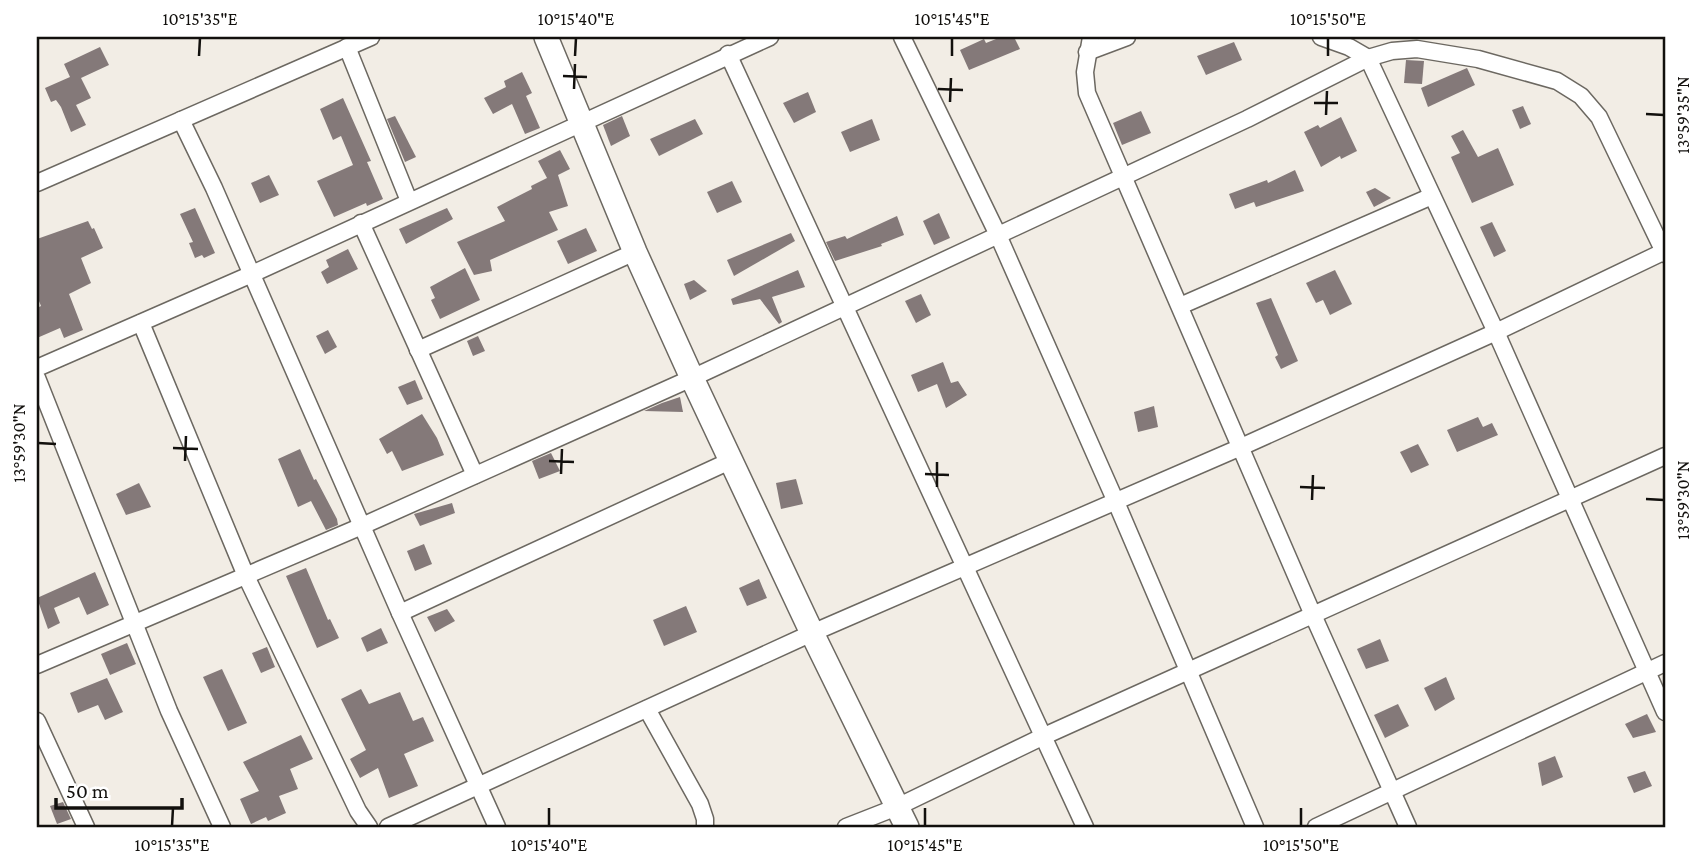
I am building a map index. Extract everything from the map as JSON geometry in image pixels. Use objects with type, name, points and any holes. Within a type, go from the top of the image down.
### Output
[{"type":"main road","points":[[545,37],[583,121],[635,252],[692,378],[812,634],[902,817]]},
{"type":"street","points":[[37,183],[371,37]]},
{"type":"street","points":[[37,369],[770,37]]},
{"type":"street","points":[[902,37],[998,235],[1255,827]]},
{"type":"street","points":[[1127,37],[1089,44],[1084,72],[1087,93],[1312,615],[1408,827]]},
{"type":"street","points":[[1321,37],[1349,47],[1368,58],[1496,332],[1665,712]]},
{"type":"street","points":[[347,47],[409,201]]},
{"type":"street","points":[[37,665],[362,526],[692,378],[1247,120],[1368,58],[1392,51],[1417,49],[1478,59],[1557,81],[1581,96],[1599,117],[1665,252],[1241,447],[812,634],[388,827]]},
{"type":"street","points":[[728,54],[1085,827]]},
{"type":"street","points":[[181,120],[497,827]]},
{"type":"street","points":[[1180,306],[1432,195]]},
{"type":"street","points":[[361,223],[475,475]]},
{"type":"street","points":[[418,350],[635,252]]},
{"type":"street","points":[[141,323],[246,576],[358,811],[369,827]]},
{"type":"street","points":[[37,378],[169,711],[222,827]]},
{"type":"street","points":[[846,827],[902,817],[1042,737],[1665,456]]},
{"type":"street","points":[[400,613],[732,460]]},
{"type":"street","points":[[1317,827],[1665,663]]},
{"type":"street","points":[[647,709],[700,804],[705,827]]},
{"type":"street","points":[[37,721],[86,827]]},
{"type":"building","points":[[1001,37],[1014,37],[1020,49],[969,70],[960,50],[984,39],[986,43]]},
{"type":"building","points":[[1234,42],[1242,60],[1206,75],[1197,56]]},
{"type":"building","points":[[100,47],[109,65],[81,78],[91,98],[76,105],[86,125],[71,132],[61,107],[56,100],[51,102],[45,88],[70,77],[64,64]]},
{"type":"building","points":[[1406,60],[1424,61],[1422,84],[1404,83]]},
{"type":"building","points":[[1467,68],[1475,85],[1428,107],[1421,88]]},
{"type":"building","points":[[522,72],[532,93],[526,96],[540,128],[525,134],[512,104],[493,114],[484,98],[506,87],[504,81]]},
{"type":"building","points":[[808,92],[816,112],[794,123],[783,103]]},
{"type":"building","points":[[343,98],[371,161],[367,162],[383,199],[367,206],[366,203],[334,217],[317,181],[353,165],[341,136],[333,140],[320,109]]},
{"type":"building","points":[[1523,106],[1531,124],[1520,129],[1512,110]]},
{"type":"building","points":[[1141,111],[1151,133],[1122,145],[1113,123]]},
{"type":"building","points":[[395,116],[416,157],[405,162],[387,119]]},
{"type":"building","points":[[622,116],[630,136],[611,146],[603,125]]},
{"type":"building","points":[[1341,117],[1357,151],[1341,159],[1340,156],[1321,167],[1304,132],[1318,125],[1320,128]]},
{"type":"building","points":[[695,119],[703,134],[659,156],[650,139]]},
{"type":"building","points":[[872,119],[880,140],[850,152],[841,132]]},
{"type":"building","points":[[1463,130],[1478,157],[1498,148],[1514,185],[1472,203],[1451,157],[1460,153],[1451,136]]},
{"type":"building","points":[[560,150],[570,169],[558,175],[568,206],[549,212],[558,230],[490,260],[492,271],[474,275],[457,242],[505,221],[497,207],[547,178],[538,161]]},
{"type":"building","points":[[1295,170],[1304,191],[1256,207],[1254,202],[1235,209],[1229,194],[1267,180],[1268,183]]},
{"type":"building","points":[[269,175],[279,195],[260,203],[251,183]]},
{"type":"building","points":[[732,181],[742,202],[717,213],[707,192]]},
{"type":"building","points":[[1375,188],[1391,198],[1374,207],[1366,192]]},
{"type":"building","points":[[195,208],[215,253],[204,258],[202,255],[195,258],[189,243],[193,242],[180,214]]},
{"type":"building","points":[[447,208],[453,219],[406,244],[399,229]]},
{"type":"building","points":[[939,213],[950,238],[934,245],[923,221]]},
{"type":"building","points":[[897,216],[904,235],[881,244],[882,246],[835,261],[826,242],[845,236],[847,239]]},
{"type":"building","points":[[88,221],[103,248],[81,258],[91,283],[69,294],[83,330],[64,338],[60,328],[37,338],[37,308],[41,306],[37,296],[37,239]]},
{"type":"building","points":[[1492,222],[1506,251],[1494,257],[1480,227]]},
{"type":"building","points":[[586,228],[597,251],[568,264],[557,241]]},
{"type":"building","points":[[791,233],[795,241],[734,276],[727,260]]},
{"type":"building","points":[[348,249],[358,269],[327,284],[321,272],[329,267],[326,260]]},
{"type":"building","points":[[465,268],[480,300],[440,319],[431,300],[435,298],[430,287]]},
{"type":"building","points":[[798,270],[805,287],[772,297],[782,322],[779,324],[760,299],[733,305],[731,299]]},
{"type":"building","points":[[1335,270],[1352,304],[1330,315],[1323,300],[1316,303],[1306,283]]},
{"type":"building","points":[[694,280],[707,291],[690,300],[684,284]]},
{"type":"building","points":[[921,294],[931,315],[916,323],[905,301]]},
{"type":"building","points":[[1271,298],[1298,361],[1281,369],[1275,357],[1278,355],[1256,303]]},
{"type":"building","points":[[328,330],[337,347],[325,354],[316,336]]},
{"type":"building","points":[[478,336],[485,351],[473,356],[467,341]]},
{"type":"building","points":[[943,362],[951,383],[958,381],[967,395],[946,408],[937,384],[918,392],[911,375]]},
{"type":"building","points":[[415,380],[423,399],[407,405],[398,387]]},
{"type":"building","points":[[680,397],[683,412],[644,411],[662,403]]},
{"type":"building","points":[[1154,406],[1158,427],[1138,432],[1134,412]]},
{"type":"building","points":[[422,414],[444,455],[402,471],[392,451],[387,454],[379,439]]},
{"type":"building","points":[[1478,417],[1483,427],[1492,423],[1498,435],[1457,452],[1447,430]]},
{"type":"building","points":[[1418,444],[1429,465],[1411,473],[1400,452]]},
{"type":"building","points":[[300,449],[314,480],[316,479],[337,519],[338,525],[326,530],[311,501],[298,507],[278,459]]},
{"type":"building","points":[[551,453],[560,471],[539,479],[532,461]]},
{"type":"building","points":[[796,479],[803,504],[781,509],[776,483]]},
{"type":"building","points":[[139,483],[151,507],[126,515],[116,494]]},
{"type":"building","points":[[452,503],[455,513],[420,526],[414,514]]},
{"type":"building","points":[[424,544],[432,564],[415,571],[407,551]]},
{"type":"building","points":[[306,568],[328,620],[330,619],[339,638],[317,648],[286,576]]},
{"type":"building","points":[[95,572],[109,605],[87,615],[79,597],[54,608],[60,623],[48,629],[37,598]]},
{"type":"building","points":[[759,579],[767,598],[747,606],[739,588]]},
{"type":"building","points":[[686,606],[697,632],[664,646],[653,620]]},
{"type":"building","points":[[447,609],[455,621],[435,632],[427,617]]},
{"type":"building","points":[[381,628],[388,643],[367,652],[361,638]]},
{"type":"building","points":[[1380,639],[1389,661],[1366,669],[1357,649]]},
{"type":"building","points":[[127,643],[136,664],[110,675],[101,654]]},
{"type":"building","points":[[267,647],[275,667],[261,673],[252,653]]},
{"type":"building","points":[[222,669],[247,723],[228,731],[203,677]]},
{"type":"building","points":[[1446,677],[1455,699],[1435,711],[1424,688]]},
{"type":"building","points":[[107,678],[123,712],[105,720],[98,705],[78,713],[70,693]]},
{"type":"building","points":[[361,689],[369,704],[400,692],[413,721],[423,717],[434,741],[404,754],[418,786],[389,798],[378,768],[360,778],[350,759],[366,750],[341,699]]},
{"type":"building","points":[[1398,704],[1409,726],[1385,738],[1374,715]]},
{"type":"building","points":[[1647,714],[1656,732],[1633,738],[1625,724]]},
{"type":"building","points":[[301,735],[313,759],[290,769],[298,789],[279,796],[286,813],[268,821],[266,817],[251,824],[240,799],[259,791],[243,762]]},
{"type":"building","points":[[1555,756],[1563,777],[1542,786],[1538,763]]},
{"type":"building","points":[[1645,771],[1652,786],[1634,793],[1627,777]]},
{"type":"building","points":[[63,802],[71,819],[57,824],[50,806]]}]
